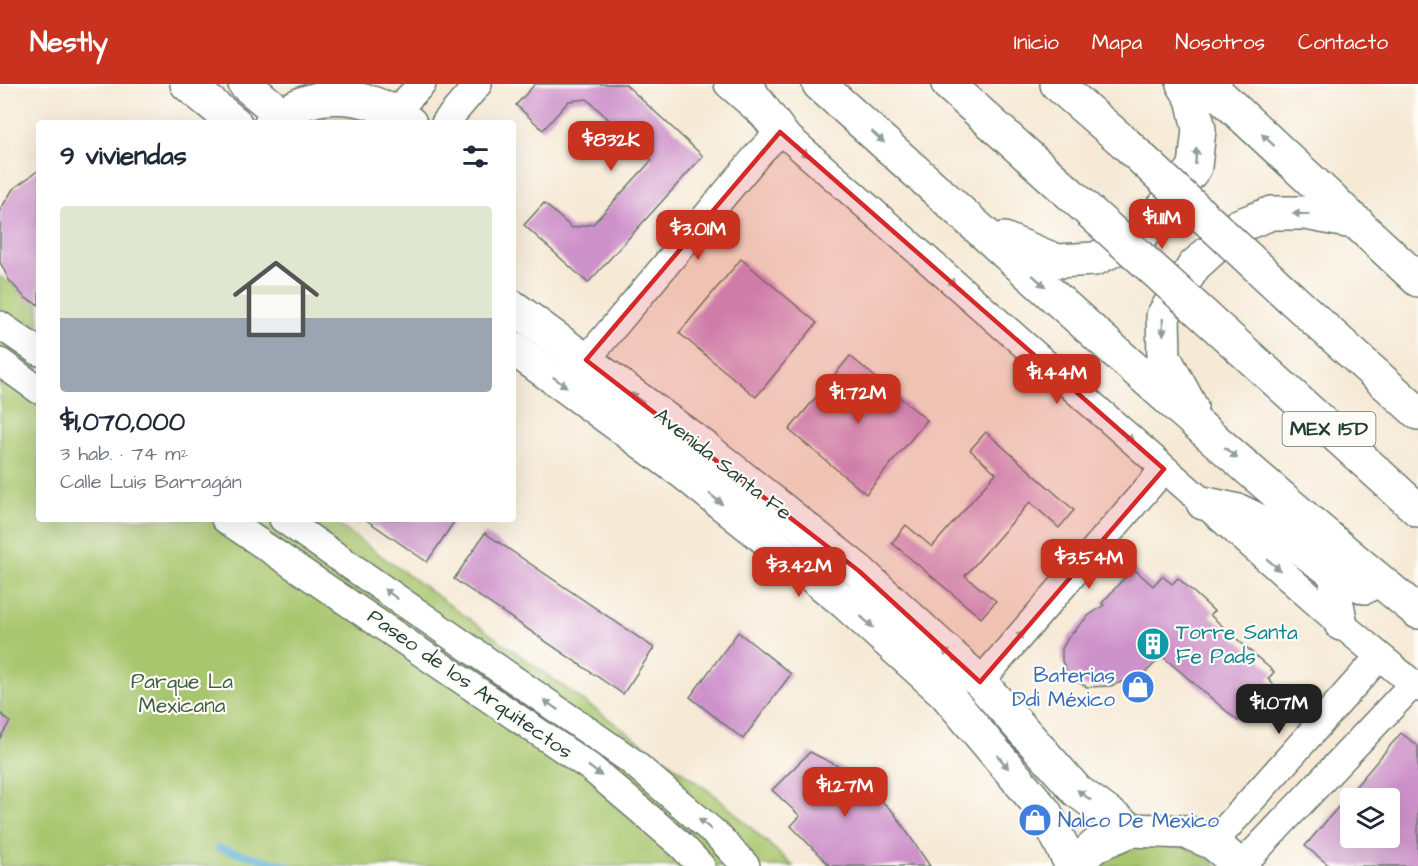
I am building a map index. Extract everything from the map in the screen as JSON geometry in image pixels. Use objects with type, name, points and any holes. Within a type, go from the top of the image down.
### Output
[{"type":"main road","points":[[188,84],[231,120]]},
{"type":"main road","points":[[245,84],[276,118],[308,101],[338,96],[367,100],[402,117]]},
{"type":"main road","points":[[744,84],[780,132]]},
{"type":"main road","points":[[819,84],[1200,426],[1337,560],[1336,599],[1341,624]]},
{"type":"main road","name":"MEX 15D","points":[[948,84],[1418,510]]},
{"type":"main road","name":"MEX 15D","points":[[1057,84],[1125,143],[1418,413]]},
{"type":"main road","points":[[983,231],[1057,261],[1095,259],[1141,236],[1196,167],[1199,129],[1192,98],[1183,84]]},
{"type":"main road","points":[[1208,84],[1418,280]]},
{"type":"main road","points":[[1200,426],[1164,357],[1163,316],[1194,266],[1238,226],[1272,213],[1306,213],[1358,223]]},
{"type":"main road","name":"Avenida Santa Fe","points":[[516,309],[705,448],[859,571],[980,682],[1077,791],[1131,830]]},
{"type":"main road","name":"Avenida Santa Fe","points":[[516,350],[693,480],[842,600],[945,693],[1045,812],[1072,866]]},
{"type":"main road","points":[[1203,503],[1239,511],[1268,525],[1337,560],[1418,612]]},
{"type":"main road","points":[[1072,866],[1096,845],[1131,830],[1187,832],[1213,843],[1240,866]]},
{"type":"street","points":[[402,117],[422,84]]},
{"type":"street","points":[[448,120],[478,84]]},
{"type":"street","points":[[728,84],[1378,657],[1415,686],[1240,866]]},
{"type":"street","points":[[586,360],[759,152],[780,132]]},
{"type":"street","points":[[0,325],[36,350]]},
{"type":"street","points":[[0,362],[36,388]]},
{"type":"street","points":[[980,682],[1164,469]]},
{"type":"street","name":"Paseo de los Arquitectos","points":[[230,522],[305,571],[591,768],[665,831],[701,866]]},
{"type":"street","name":"Paseo de los Arquitectos","points":[[288,522],[630,760],[717,835],[746,866]]},
{"type":"street","points":[[305,571],[323,546]]},
{"type":"street","points":[[1213,843],[1378,657]]},
{"type":"highlighted area","points":[[780,132],[1164,469],[980,682],[859,571],[586,360]]},
{"type":"green space","points":[[327,117],[355,117],[363,120],[317,120]]},
{"type":"green space","name":"Parque La Mexicana","points":[[0,276],[36,303],[36,522],[334,522],[716,796],[793,866],[0,866]]},
{"type":"green space","points":[[1152,842],[1195,851],[1217,866],[1098,866],[1123,849]]},
{"type":"building","points":[[535,84],[625,84],[703,156],[588,283],[524,225],[544,203],[572,228],[593,224],[652,160],[587,99],[569,101],[543,130],[516,105]]},
{"type":"building","points":[[36,172],[36,304],[25,298],[9,280],[0,262],[0,210],[13,189]]},
{"type":"building","points":[[741,259],[817,323],[756,397],[679,333]]},
{"type":"building","points":[[850,356],[927,420],[866,494],[789,430]]},
{"type":"building","points":[[986,432],[1074,510],[1059,528],[1030,502],[965,576],[996,601],[981,618],[892,543],[906,525],[932,547],[996,473],[970,450]]},
{"type":"building","points":[[369,522],[454,522],[427,562]]},
{"type":"building","points":[[485,533],[654,648],[623,694],[454,579]]},
{"type":"building","name":"Torre Santa Fe Pads","points":[[1133,568],[1153,586],[1162,576],[1172,584],[1178,578],[1214,611],[1210,615],[1274,672],[1268,679],[1279,690],[1269,698],[1254,702],[1238,721],[1162,656],[1145,673],[1111,686],[1087,687],[1070,678],[1062,661],[1062,649],[1068,638],[1088,616],[1104,605],[1102,603]]},
{"type":"building","points":[[738,632],[791,674],[743,739],[690,697]]},
{"type":"building","points":[[0,713],[10,722],[0,738]]},
{"type":"building","points":[[1401,733],[1418,746],[1418,866],[1330,866],[1305,846],[1340,805],[1340,848],[1400,848],[1400,788],[1354,788]]},
{"type":"building","points":[[810,752],[854,774],[894,813],[930,866],[830,866],[791,826],[800,816],[772,790]]},
{"type":"waterway","points":[[218,848],[288,866]]},
{"type":"place","name":"Torre Santa Fe Pads","points":[[1153,644]]},
{"type":"place","name":"Baterias Ddi México","points":[[1138,687]]},
{"type":"place","name":"Nalco De Mexico","points":[[1035,820]]}]
